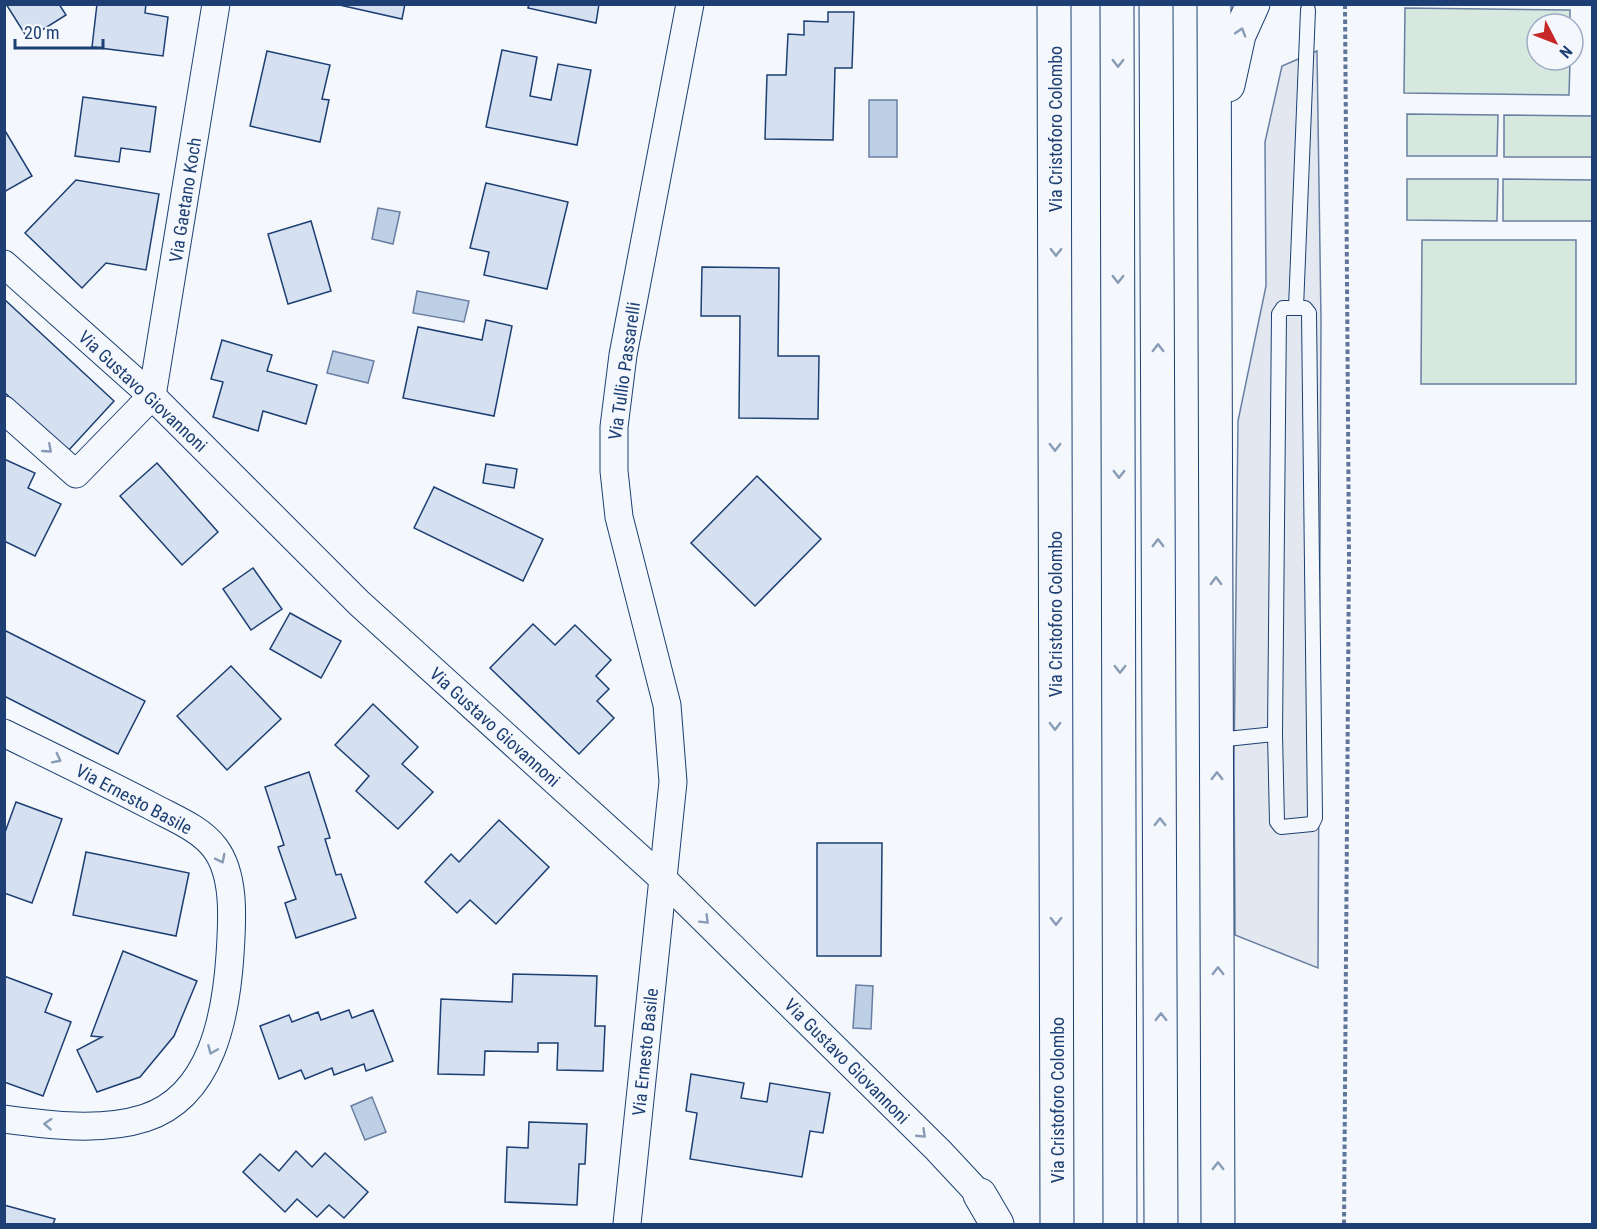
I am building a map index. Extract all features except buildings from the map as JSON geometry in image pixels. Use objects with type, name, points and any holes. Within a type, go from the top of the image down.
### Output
[{"type":"main road","name":"Via Cristoforo Colombo","points":[[1054,4],[1057,1224]]},
{"type":"main road","points":[[1117,4],[1120,1224]]},
{"type":"main road","points":[[1156,4],[1161,1224]]},
{"type":"main road","points":[[1214,4],[1218,1224]]},
{"type":"main road","points":[[1215,151],[1239,35],[1253,4]]},
{"type":"main road","points":[[1161,1076],[1172,1224]]},
{"type":"main road","points":[[980,1195],[997,1224]]},
{"type":"street","name":"Via Gaetano Koch","points":[[152,396],[216,4]]},
{"type":"street","name":"Via Tullio Passarelli","points":[[663,879],[671,807],[671,729],[667,705],[619,517],[613,450],[623,355],[690,4]]},
{"type":"street","name":"Via Gustavo Giovannoni","points":[[4,264],[152,396],[359,603],[663,879],[938,1150],[980,1195]]},
{"type":"street","points":[[4,410],[76,474],[152,396]]},
{"type":"street","name":"Via Ernesto Basile","points":[[4,733],[136,799],[204,837],[224,864],[231,923],[226,995],[217,1037],[198,1077],[174,1101],[151,1116],[134,1121],[68,1125],[4,1119]]},
{"type":"street","name":"Via Ernesto Basile","points":[[627,1224],[663,879]]},
{"type":"lane","points":[[1296,308],[1308,10]]},
{"type":"lane","points":[[1283,308],[1296,308],[1305,309],[1309,313],[1316,818],[1312,824],[1281,827],[1277,822],[1275,734],[1279,314],[1283,308]]},
{"type":"lane","points":[[1217,740],[1275,734]]},
{"type":"path","points":[[1344,1224],[1349,556],[1345,4]]},
{"type":"shaded area","points":[[1405,8],[1570,10],[1570,12],[1525,12],[1525,72],[1570,72],[1569,95],[1404,93]]},
{"type":"shaded area","points":[[1317,51],[1321,320],[1318,968],[1235,935],[1234,763],[1238,421],[1266,286],[1265,142],[1282,66]]},
{"type":"shaded area","points":[[1407,114],[1498,115],[1497,156],[1407,156]]},
{"type":"shaded area","points":[[1504,115],[1592,116],[1592,157],[1504,157]]},
{"type":"shaded area","points":[[1407,179],[1498,179],[1497,221],[1407,220]]},
{"type":"shaded area","points":[[1503,179],[1592,180],[1592,221],[1503,221]]},
{"type":"shaded area","points":[[1422,240],[1576,240],[1576,384],[1421,384]]},
{"type":"water","points":[[869,100],[897,100],[897,157],[869,157]]},
{"type":"water","points":[[378,208],[400,212],[393,244],[372,239]]},
{"type":"water","points":[[417,291],[469,301],[464,322],[413,313]]},
{"type":"water","points":[[333,351],[374,361],[368,383],[327,373]]},
{"type":"water","points":[[856,985],[873,986],[871,1029],[853,1028]]},
{"type":"water","points":[[372,1097],[386,1132],[365,1140],[351,1106]]}]
